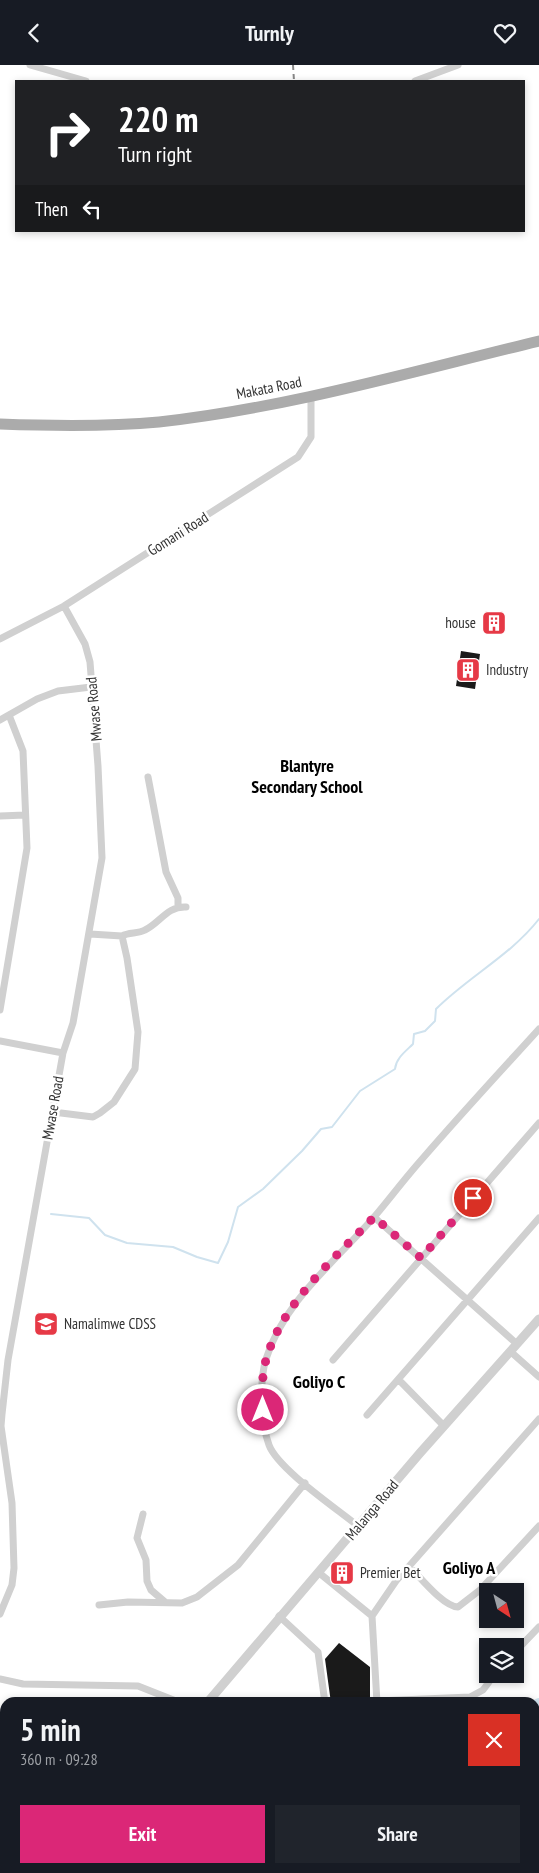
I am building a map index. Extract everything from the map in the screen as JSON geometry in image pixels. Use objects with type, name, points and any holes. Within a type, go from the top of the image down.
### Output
[{"type":"main road","name":"Makata Road","points":[[0,424],[100,425],[159,422],[311,396],[539,341]]},
{"type":"street","points":[[30,65],[82,80]]},
{"type":"street","points":[[418,80],[458,65]]},
{"type":"street","name":"Gomani Road","points":[[0,639],[64,606],[298,457],[312,437],[311,396]]},
{"type":"street","name":"Mwase Road","points":[[0,1615],[12,1585],[14,1568],[12,1503],[1,1426],[8,1359],[63,1053],[73,1023],[102,858],[98,766],[90,662],[85,644],[64,606]]},
{"type":"street","points":[[0,720],[37,699],[58,691],[91,687]]},
{"type":"street","points":[[0,1010],[26,863],[23,751],[10,715]]},
{"type":"street","points":[[148,777],[166,872],[178,898],[178,907]]},
{"type":"street","points":[[0,816],[25,815]]},
{"type":"street","points":[[90,934],[122,936],[147,929],[178,907],[186,907]]},
{"type":"street","points":[[53,1112],[93,1117],[114,1102],[135,1069],[138,1032],[128,958],[122,936]]},
{"type":"street","points":[[358,1526],[305,1483],[276,1456],[269,1445],[263,1410],[262,1378],[266,1359],[293,1308],[331,1262],[374,1217],[422,1159],[539,1029]]},
{"type":"street","points":[[0,1041],[63,1053]]},
{"type":"street","points":[[333,1360],[539,1123]]},
{"type":"street","points":[[374,1217],[516,1344]]},
{"type":"street","points":[[367,1415],[539,1218]]},
{"type":"street","name":"Malanga Road","points":[[212,1697],[279,1616],[539,1319]]},
{"type":"street","points":[[510,1351],[539,1377]]},
{"type":"street","points":[[0,1358],[8,1359]]},
{"type":"street","points":[[398,1380],[444,1426]]},
{"type":"street","points":[[376,1697],[372,1616],[396,1581],[539,1419]]},
{"type":"street","points":[[99,1605],[128,1602],[182,1603],[197,1597],[224,1578],[238,1565],[305,1483]]},
{"type":"street","points":[[143,1514],[137,1538],[146,1560],[147,1581],[151,1590],[166,1603]]},
{"type":"street","points":[[410,1567],[445,1601],[458,1607],[480,1590],[539,1526]]},
{"type":"street","points":[[318,1572],[372,1616]]},
{"type":"street","points":[[279,1616],[318,1652],[324,1697]]},
{"type":"street","points":[[524,1643],[539,1627]]},
{"type":"street","points":[[0,1679],[23,1684],[138,1686],[166,1697]]},
{"type":"street","points":[[470,1697],[483,1690],[488,1683]]},
{"type":"building","name":"house","points":[[491,615],[499,615],[498,631],[490,631]]},
{"type":"building","name":"Industry","points":[[461,651],[480,654],[475,689],[456,686]]},
{"type":"building","name":"Premier Bet","points":[[343,1563],[351,1570],[341,1582],[334,1577]]},
{"type":"building","points":[[339,1643],[370,1667],[370,1697],[330,1697],[325,1659]]},
{"type":"waterway","points":[[51,1214],[89,1218],[105,1235],[127,1243],[173,1247],[218,1263],[228,1242],[238,1207],[263,1189],[302,1151],[321,1129],[332,1127],[360,1091],[395,1069],[399,1058],[413,1044],[414,1034],[425,1031],[435,1021],[436,1009],[448,997],[516,944],[539,919]]},
{"type":"railway","points":[[293,65],[294,80]]},
{"type":"place","name":"house","points":[[494,623]]},
{"type":"place","name":"Industry","points":[[468,670]]},
{"type":"place","name":"Namalimwe CDSS","points":[[46,1324]]},
{"type":"place","name":"Premier Bet","points":[[342,1573]]},
{"type":"district","name":"Blantyre Secondary School","points":[[307,776]]},
{"type":"district","name":"Goliyo C","points":[[319,1382]]},
{"type":"district","name":"Goliyo A","points":[[469,1568]]},
{"type":"route","points":[[263,1410],[262,1378],[266,1359],[288,1315],[331,1262],[374,1217],[421,1258],[473,1198]]}]
